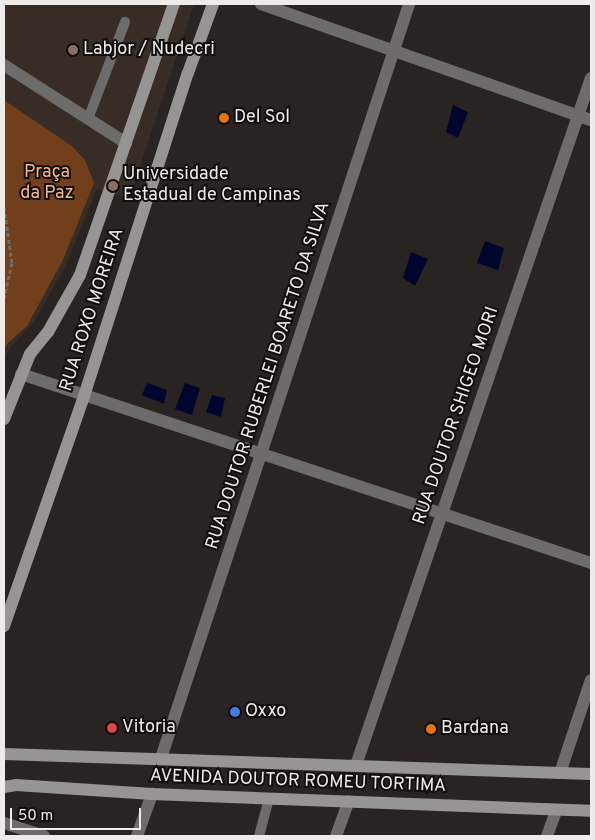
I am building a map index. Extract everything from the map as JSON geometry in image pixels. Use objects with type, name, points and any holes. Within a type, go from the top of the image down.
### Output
[{"type":"main road","name":"RUA ROXO MOREIRA","points":[[4,419],[30,354],[48,332],[80,275],[174,4]]},
{"type":"main road","name":"RUA ROXO MOREIRA","points":[[4,626],[84,396],[185,82],[213,4]]},
{"type":"main road","name":"AVENIDA DOUTOR ROMEU TORTIMA","points":[[4,754],[591,774]]},
{"type":"main road","name":"AVENIDA DOUTOR ROMEU TORTIMA","points":[[4,787],[16,785],[152,794],[591,811]]},
{"type":"street","points":[[261,4],[393,52],[591,120]]},
{"type":"street","name":"RUA DOUTOR RUBERLEI BOARETO DA SILVA","points":[[161,758],[409,4]]},
{"type":"street","points":[[4,66],[126,143]]},
{"type":"street","name":"RUA DOUTOR SHIGEO MORI","points":[[356,765],[591,78]]},
{"type":"street","points":[[21,374],[591,563]]},
{"type":"street","points":[[560,773],[591,680]]},
{"type":"street","points":[[137,836],[152,794]]},
{"type":"street","points":[[336,836],[349,801]]},
{"type":"street","points":[[547,836],[556,811]]},
{"type":"street","points":[[4,823],[44,836]]},
{"type":"lane","points":[[88,118],[125,22]]},
{"type":"lane","points":[[259,836],[268,798]]},
{"type":"path","points":[[4,207],[12,263],[4,297]]},
{"type":"shaded area","name":"Universidade Estadual de Campinas","points":[[4,4],[194,4],[129,199],[97,189],[65,267],[34,322],[9,349],[4,363],[6,345],[27,326],[94,183],[85,160],[72,146],[4,100]]},
{"type":"green space","name":"Praça da Paz","points":[[4,100],[72,146],[85,160],[94,183],[63,260],[27,326],[6,345],[4,352]]},
{"type":"water","points":[[453,105],[468,112],[458,138],[446,132]]},
{"type":"water","points":[[485,241],[504,248],[498,270],[477,263]]},
{"type":"water","points":[[411,252],[428,259],[415,286],[403,278]]},
{"type":"water","points":[[147,383],[167,390],[164,404],[142,395]]},
{"type":"water","points":[[185,383],[200,388],[192,415],[175,409]]},
{"type":"water","points":[[212,395],[225,398],[221,417],[206,412]]},
{"type":"place","name":"Labjor / Nudecri","points":[[73,50]]},
{"type":"place","name":"Del Sol","points":[[224,118]]},
{"type":"place","name":"Universidade Estadual de Campinas","points":[[113,186]]},
{"type":"place","name":"Oxxo","points":[[235,712]]},
{"type":"place","name":"Vitoria","points":[[112,728]]},
{"type":"place","name":"Bardana","points":[[431,729]]}]
